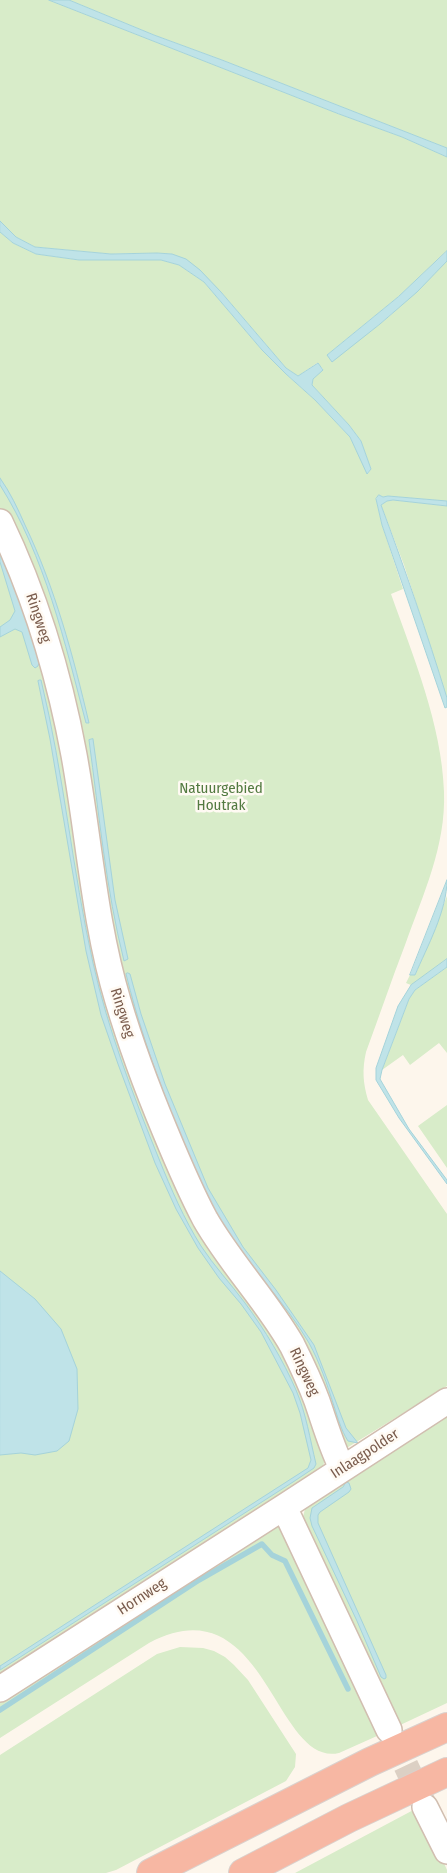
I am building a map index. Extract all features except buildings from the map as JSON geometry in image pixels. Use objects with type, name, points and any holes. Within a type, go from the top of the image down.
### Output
[{"type":"highway","points":[[151,1873],[370,1762],[447,1727]]},
{"type":"highway","points":[[243,1873],[349,1818],[447,1772]]},
{"type":"street","name":"Ringweg","points":[[0,522],[23,572],[59,687],[74,756],[92,874],[110,973],[136,1058],[193,1195],[219,1241],[290,1343],[317,1400],[329,1438],[342,1468]]},
{"type":"street","name":"Inlaagpolder","points":[[284,1508],[447,1400]]},
{"type":"street","name":"Hornweg","points":[[0,1689],[284,1508]]},
{"type":"street","points":[[284,1508],[389,1730]]},
{"type":"street","points":[[425,1807],[447,1851]]},
{"type":"green space","name":"Natuurgebied Houtrak","points":[[0,0],[49,0],[402,137],[447,157],[447,251],[398,297],[327,355],[375,328],[447,261],[447,501],[383,497],[379,495],[376,499],[382,525],[403,589],[391,594],[425,691],[438,742],[442,767],[444,812],[437,851],[426,889],[366,1052],[364,1082],[368,1100],[447,1214],[447,1386],[324,1462],[323,1468],[0,1680],[0,232],[13,243],[36,254],[79,260],[161,260],[179,265],[204,282],[262,350],[315,400],[350,437],[368,473],[371,469],[361,441],[349,425],[312,385],[313,379],[323,369],[317,363],[298,376],[286,368],[221,292],[172,254],[111,254],[35,247],[16,237],[0,221]]},
{"type":"green space","points":[[69,0],[447,0],[447,148],[154,35]]},
{"type":"green space","points":[[393,500],[447,506],[447,698],[404,565],[381,505]]},
{"type":"green space","points":[[447,896],[447,959],[415,983],[411,985],[406,983],[410,975],[415,975]]},
{"type":"green space","points":[[447,967],[447,1053],[439,1043],[410,1065],[403,1055],[382,1070],[409,999],[415,990]]},
{"type":"green space","points":[[447,1105],[447,1168],[418,1126]]},
{"type":"green space","points":[[447,1409],[447,1703],[396,1727],[302,1521],[306,1505]]},
{"type":"green space","points":[[274,1525],[283,1529],[378,1734],[377,1736],[339,1753],[317,1750],[298,1733],[264,1680],[243,1655],[219,1636],[188,1631],[149,1643],[0,1738],[0,1698]]},
{"type":"green space","points":[[180,1647],[203,1648],[214,1651],[225,1657],[248,1680],[296,1754],[295,1767],[286,1781],[116,1870],[106,1873],[0,1873],[0,1755],[157,1654]]},
{"type":"green space","points":[[419,1807],[447,1873],[295,1873]]},
{"type":"water","points":[[49,0],[69,0],[154,35],[447,148],[447,157],[402,137]]},
{"type":"water","points":[[0,221],[16,237],[35,247],[111,254],[172,254],[186,259],[200,270],[221,292],[286,368],[298,376],[318,363],[323,370],[313,379],[312,385],[349,425],[361,441],[371,469],[367,474],[350,437],[315,400],[262,350],[204,282],[179,265],[161,260],[79,260],[36,254],[13,243],[0,232]]},
{"type":"water","points":[[447,251],[447,261],[417,292],[332,362],[327,355],[398,297]]},
{"type":"water","points":[[0,478],[17,507],[36,549],[54,597],[70,647],[89,723],[86,723],[61,631],[41,570],[16,512],[0,485]]},
{"type":"water","points":[[379,495],[383,497],[447,501],[447,506],[393,500],[381,505],[416,601],[447,698],[447,707],[445,708],[382,525],[376,499]]},
{"type":"water","points":[[0,546],[25,615],[39,662],[35,668],[32,665],[22,632],[15,629],[0,637],[0,627],[10,620],[15,611],[0,562]]},
{"type":"water","points":[[41,680],[56,751],[79,892],[93,963],[106,1013],[122,1062],[164,1170],[189,1225],[206,1253],[260,1324],[291,1379],[308,1426],[316,1464],[314,1468],[293,1482],[0,1670],[0,1666],[308,1468],[311,1460],[300,1413],[293,1393],[261,1332],[198,1248],[176,1209],[155,1163],[101,1015],[86,951],[50,739],[38,681]]},
{"type":"water","points":[[93,739],[115,900],[128,959],[124,961],[112,906],[104,851],[89,740]]},
{"type":"water","points":[[447,880],[444,904],[436,929],[415,975],[410,975]]},
{"type":"water","points":[[447,959],[447,967],[415,990],[409,999],[380,1079],[409,1129],[447,1180],[447,1184],[399,1118],[376,1080],[376,1068],[398,1006],[411,985]]},
{"type":"water","points":[[126,974],[130,974],[141,1014],[165,1084],[208,1188],[243,1247],[314,1345],[346,1428],[358,1443],[348,1441],[343,1433],[317,1358],[309,1343],[289,1313],[244,1257],[224,1227],[200,1182],[156,1072],[135,1007]]},
{"type":"water","points":[[0,1271],[35,1299],[61,1329],[77,1369],[78,1409],[69,1441],[57,1451],[35,1455],[21,1453],[0,1455]]},
{"type":"water","points":[[346,1482],[349,1483],[351,1489],[349,1492],[320,1512],[318,1523],[386,1675],[384,1679],[381,1677],[310,1518],[312,1508],[343,1487]]},
{"type":"waterway","points":[[0,1710],[199,1580],[262,1544],[272,1555],[285,1561],[348,1689]]},
{"type":"tunnel","points":[[390,1732],[424,1804]]}]
